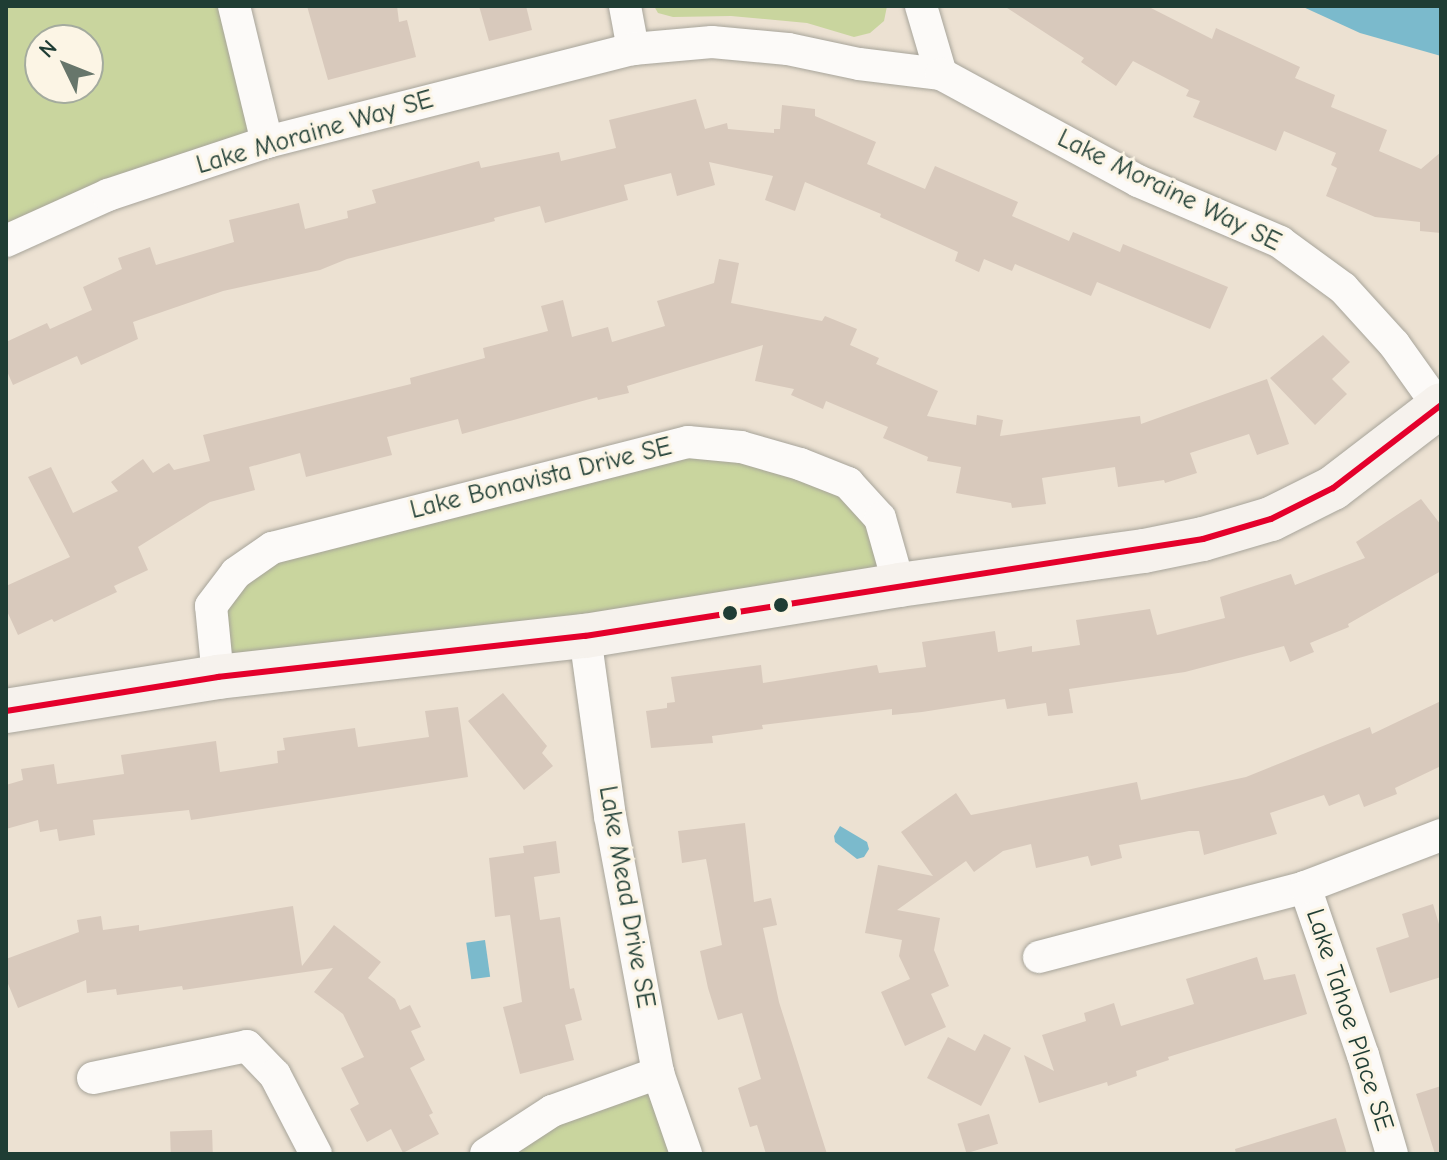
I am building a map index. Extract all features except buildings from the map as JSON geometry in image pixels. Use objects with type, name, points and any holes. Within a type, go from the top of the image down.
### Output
[{"type":"street","points":[[234,6],[267,142]]},
{"type":"street","points":[[625,6],[633,49]]},
{"type":"street","points":[[921,6],[941,74]]},
{"type":"street","name":"Lake Moraine Way SE","points":[[6,241],[108,195],[267,142],[633,49],[712,42],[788,49],[859,64],[941,74],[1138,181],[1280,242],[1343,288],[1394,344],[1440,406]]},
{"type":"street","points":[[6,711],[218,677],[585,636],[899,585],[1144,551],[1271,519],[1333,488],[1440,406]]},
{"type":"street","name":"Lake Bonavista Drive SE","points":[[218,677],[211,606],[236,573],[272,548],[688,442],[741,447],[800,464],[848,483],[880,518],[899,585]]},
{"type":"street","name":"Lake Mead Drive SE","points":[[585,636],[610,816],[658,1073],[686,1154]]},
{"type":"street","name":"Lake Tahoe Place SE","points":[[1039,957],[1305,887],[1441,835]]},
{"type":"street","name":"Lake Tahoe Place SE","points":[[1305,887],[1363,1055],[1392,1154]]},
{"type":"street","points":[[93,1078],[247,1046],[275,1075],[316,1154]]},
{"type":"street","points":[[486,1154],[552,1111],[658,1073]]},
{"type":"green space","points":[[6,6],[234,6],[267,142],[6,241]]},
{"type":"green space","points":[[654,6],[887,6],[884,21],[870,33],[854,37],[807,23],[731,16],[673,17],[658,13]]},
{"type":"green space","points":[[688,442],[848,483],[899,585],[218,677],[211,606],[236,573]]},
{"type":"green space","points":[[658,1073],[686,1154],[496,1154]]},
{"type":"water","points":[[1301,6],[1441,6],[1441,56],[1360,33]]},
{"type":"water","points":[[840,826],[867,842],[869,849],[864,857],[857,859],[835,842],[834,836]]},
{"type":"water","points":[[485,940],[490,977],[471,979],[466,943]]},
{"type":"transit line","points":[[6,711],[218,677],[585,636],[1203,539],[1271,519],[1333,488],[1441,405]]}]
